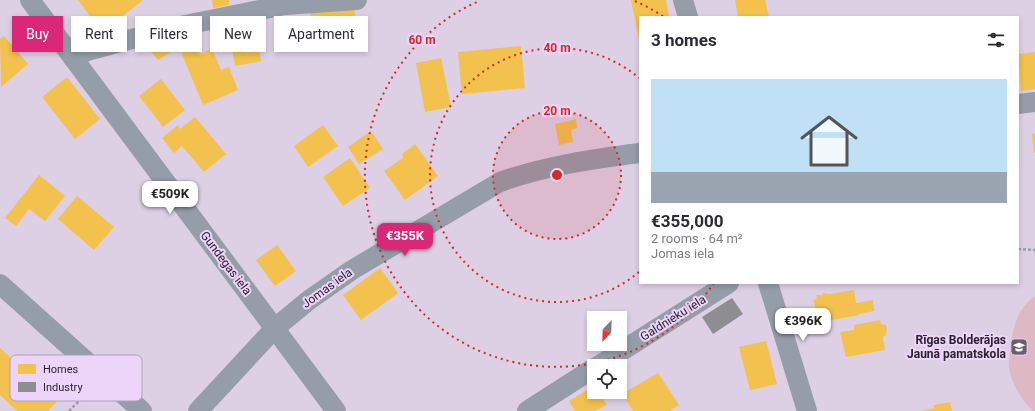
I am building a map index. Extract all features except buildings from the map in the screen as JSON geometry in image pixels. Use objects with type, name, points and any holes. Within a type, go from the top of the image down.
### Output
[{"type":"street","name":"Gundegas iela","points":[[30,0],[336,411]]},
{"type":"street","points":[[73,58],[87,51],[180,26],[285,5],[356,0]]},
{"type":"street","points":[[683,0],[688,16]]},
{"type":"street","points":[[1019,104],[1035,102]]},
{"type":"street","name":"Jomas iela","points":[[198,411],[275,328],[309,300],[352,270],[500,182],[522,174],[587,160],[639,153]]},
{"type":"street","points":[[0,284],[79,355]]},
{"type":"street","name":"Galdnieku iela","points":[[609,359],[727,284]]},
{"type":"street","points":[[768,284],[807,411]]},
{"type":"street","points":[[527,411],[587,372]]},
{"type":"street","points":[[131,401],[142,411]]},
{"type":"path","points":[[1019,249],[1035,250]]},
{"type":"path","points":[[68,411],[78,401]]},
{"type":"shaded area","points":[[1035,296],[1035,411],[1033,411],[1025,402],[1012,380],[1009,365],[1012,336],[1016,321],[1023,308]]},
{"type":"place","name":"Rīgas Bolderājas Jaunā pamatskola","points":[[1019,347]]}]
